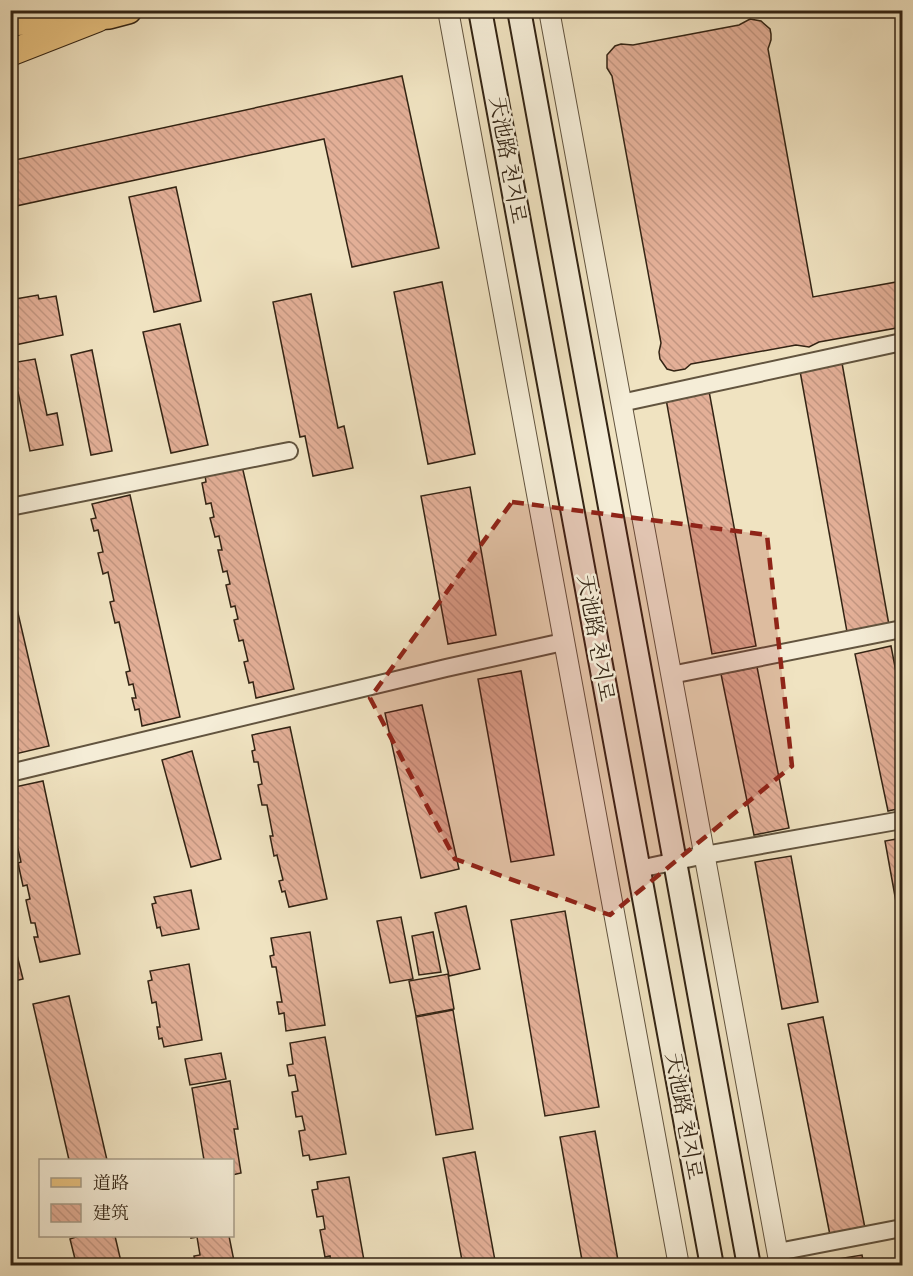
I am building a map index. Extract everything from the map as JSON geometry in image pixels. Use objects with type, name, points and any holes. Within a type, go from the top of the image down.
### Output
[{"type":"highway","points":[[10,22],[58,14],[119,13]]},
{"type":"main road","name":"天池路 천지로","points":[[480,10],[712,1266]]},
{"type":"main road","name":"天池路 천지로","points":[[519,10],[749,1266]]},
{"type":"main road","points":[[10,53],[119,13]]},
{"type":"main road","points":[[10,47],[58,14]]},
{"type":"street","name":"天池路 천지로","points":[[448,10],[679,1266]]},
{"type":"street","points":[[549,10],[779,1259],[903,1228]]},
{"type":"street","points":[[621,403],[903,342]]},
{"type":"street","points":[[10,507],[289,451]]},
{"type":"street","points":[[671,675],[903,629]]},
{"type":"street","points":[[10,773],[563,642]]},
{"type":"street","points":[[639,869],[903,820]]},
{"type":"highlighted area","points":[[512,502],[767,535],[792,766],[610,915],[455,859],[370,698]]},
{"type":"building","points":[[750,19],[761,21],[770,29],[771,40],[768,49],[813,297],[902,281],[902,327],[819,342],[809,347],[796,345],[691,364],[685,369],[674,371],[667,369],[660,359],[661,343],[612,76],[607,68],[607,55],[615,46],[621,44],[633,45],[739,25]]},
{"type":"building","points":[[402,76],[439,248],[352,267],[324,139],[16,206],[10,181],[10,161]]},
{"type":"building","points":[[176,187],[201,301],[154,312],[129,197]]},
{"type":"building","points":[[442,282],[475,454],[428,464],[394,292]]},
{"type":"building","points":[[311,294],[338,428],[344,426],[353,468],[313,476],[305,436],[300,437],[273,302]]},
{"type":"building","points":[[38,295],[39,299],[56,296],[63,335],[10,346],[10,300]]},
{"type":"building","points":[[180,324],[208,445],[171,453],[143,332]]},
{"type":"building","points":[[92,350],[112,451],[91,455],[71,355]]},
{"type":"building","points":[[35,359],[47,415],[57,413],[63,445],[30,451],[18,392],[12,393],[10,371],[18,369],[17,362]]},
{"type":"building","points":[[842,363],[889,625],[847,632],[800,371]]},
{"type":"building","points":[[709,391],[756,646],[712,654],[666,399]]},
{"type":"building","points":[[242,466],[294,689],[256,698],[253,682],[249,683],[244,662],[248,661],[243,640],[239,641],[234,620],[238,619],[235,606],[231,607],[226,585],[230,584],[227,571],[223,572],[218,550],[222,550],[219,536],[215,537],[210,518],[214,517],[211,503],[206,504],[202,483],[206,482],[205,475]]},
{"type":"building","points":[[470,487],[496,635],[448,644],[421,496]]},
{"type":"building","points":[[130,495],[180,717],[142,726],[139,709],[135,710],[132,698],[136,698],[133,684],[129,685],[126,672],[130,671],[119,622],[115,623],[110,602],[114,601],[108,572],[103,574],[98,553],[103,552],[98,530],[94,531],[91,519],[96,518],[92,504]]},
{"type":"building","points":[[10,579],[49,746],[11,755],[10,754]]},
{"type":"building","points":[[891,646],[902,703],[902,808],[888,811],[855,654]]},
{"type":"building","points":[[757,667],[789,828],[754,835],[721,674]]},
{"type":"building","points":[[521,671],[554,855],[511,862],[478,679]]},
{"type":"building","points":[[422,705],[459,869],[421,878],[385,713]]},
{"type":"building","points":[[290,727],[327,899],[289,907],[285,891],[282,892],[279,881],[283,880],[277,855],[274,856],[267,805],[262,805],[258,785],[262,784],[258,762],[254,762],[252,751],[255,750],[252,735]]},
{"type":"building","points":[[192,751],[221,859],[191,867],[162,760]]},
{"type":"building","points":[[43,781],[80,954],[40,962],[34,937],[38,937],[35,923],[31,923],[26,900],[30,899],[27,885],[23,886],[18,863],[21,862],[18,849],[15,849],[11,827],[14,827],[10,812],[10,788]]},
{"type":"building","points":[[902,838],[902,935],[885,841]]},
{"type":"building","points":[[791,856],[818,1002],[782,1009],[755,862]]},
{"type":"building","points":[[191,890],[199,929],[162,936],[160,927],[157,928],[152,904],[156,903],[154,897]]},
{"type":"building","points":[[466,906],[480,969],[449,976],[435,913]]},
{"type":"building","points":[[565,911],[599,1107],[545,1116],[511,920]]},
{"type":"building","points":[[401,917],[413,979],[390,983],[377,921]]},
{"type":"building","points":[[10,927],[23,979],[10,982]]},
{"type":"building","points":[[310,932],[325,1025],[286,1031],[284,1013],[279,1014],[277,1002],[282,1002],[276,967],[272,967],[270,956],[274,955],[271,938]]},
{"type":"building","points":[[433,932],[441,972],[419,975],[412,936]]},
{"type":"building","points":[[189,964],[202,1040],[164,1047],[162,1038],[159,1039],[157,1027],[160,1027],[156,1002],[152,1003],[148,981],[152,980],[150,971]]},
{"type":"building","points":[[448,974],[454,1009],[416,1016],[409,981]]},
{"type":"building","points":[[69,996],[107,1159],[69,1159],[33,1004]]},
{"type":"building","points":[[453,1010],[473,1129],[436,1135],[416,1017]]},
{"type":"building","points":[[823,1017],[865,1228],[830,1235],[788,1024]]},
{"type":"building","points":[[325,1037],[346,1154],[310,1160],[309,1155],[303,1156],[299,1131],[305,1130],[302,1116],[296,1117],[292,1092],[298,1091],[295,1075],[289,1076],[287,1065],[293,1064],[290,1043]]},
{"type":"building","points":[[221,1053],[226,1079],[190,1085],[185,1059]]},
{"type":"building","points":[[230,1081],[238,1129],[234,1129],[241,1173],[234,1175],[234,1159],[204,1159],[192,1088]]},
{"type":"building","points":[[595,1131],[619,1266],[583,1266],[560,1137]]},
{"type":"building","points":[[475,1152],[496,1266],[463,1266],[443,1158]]},
{"type":"building","points":[[349,1177],[365,1266],[332,1266],[330,1256],[325,1257],[320,1230],[325,1229],[323,1216],[317,1217],[312,1190],[318,1189],[317,1182]]},
{"type":"building","points":[[115,1237],[122,1266],[83,1266],[82,1261],[76,1263],[70,1239]]},
{"type":"building","points":[[197,1237],[229,1237],[235,1266],[196,1266],[194,1256],[200,1255]]},
{"type":"building","points":[[862,1255],[864,1266],[826,1266],[825,1261]]}]
